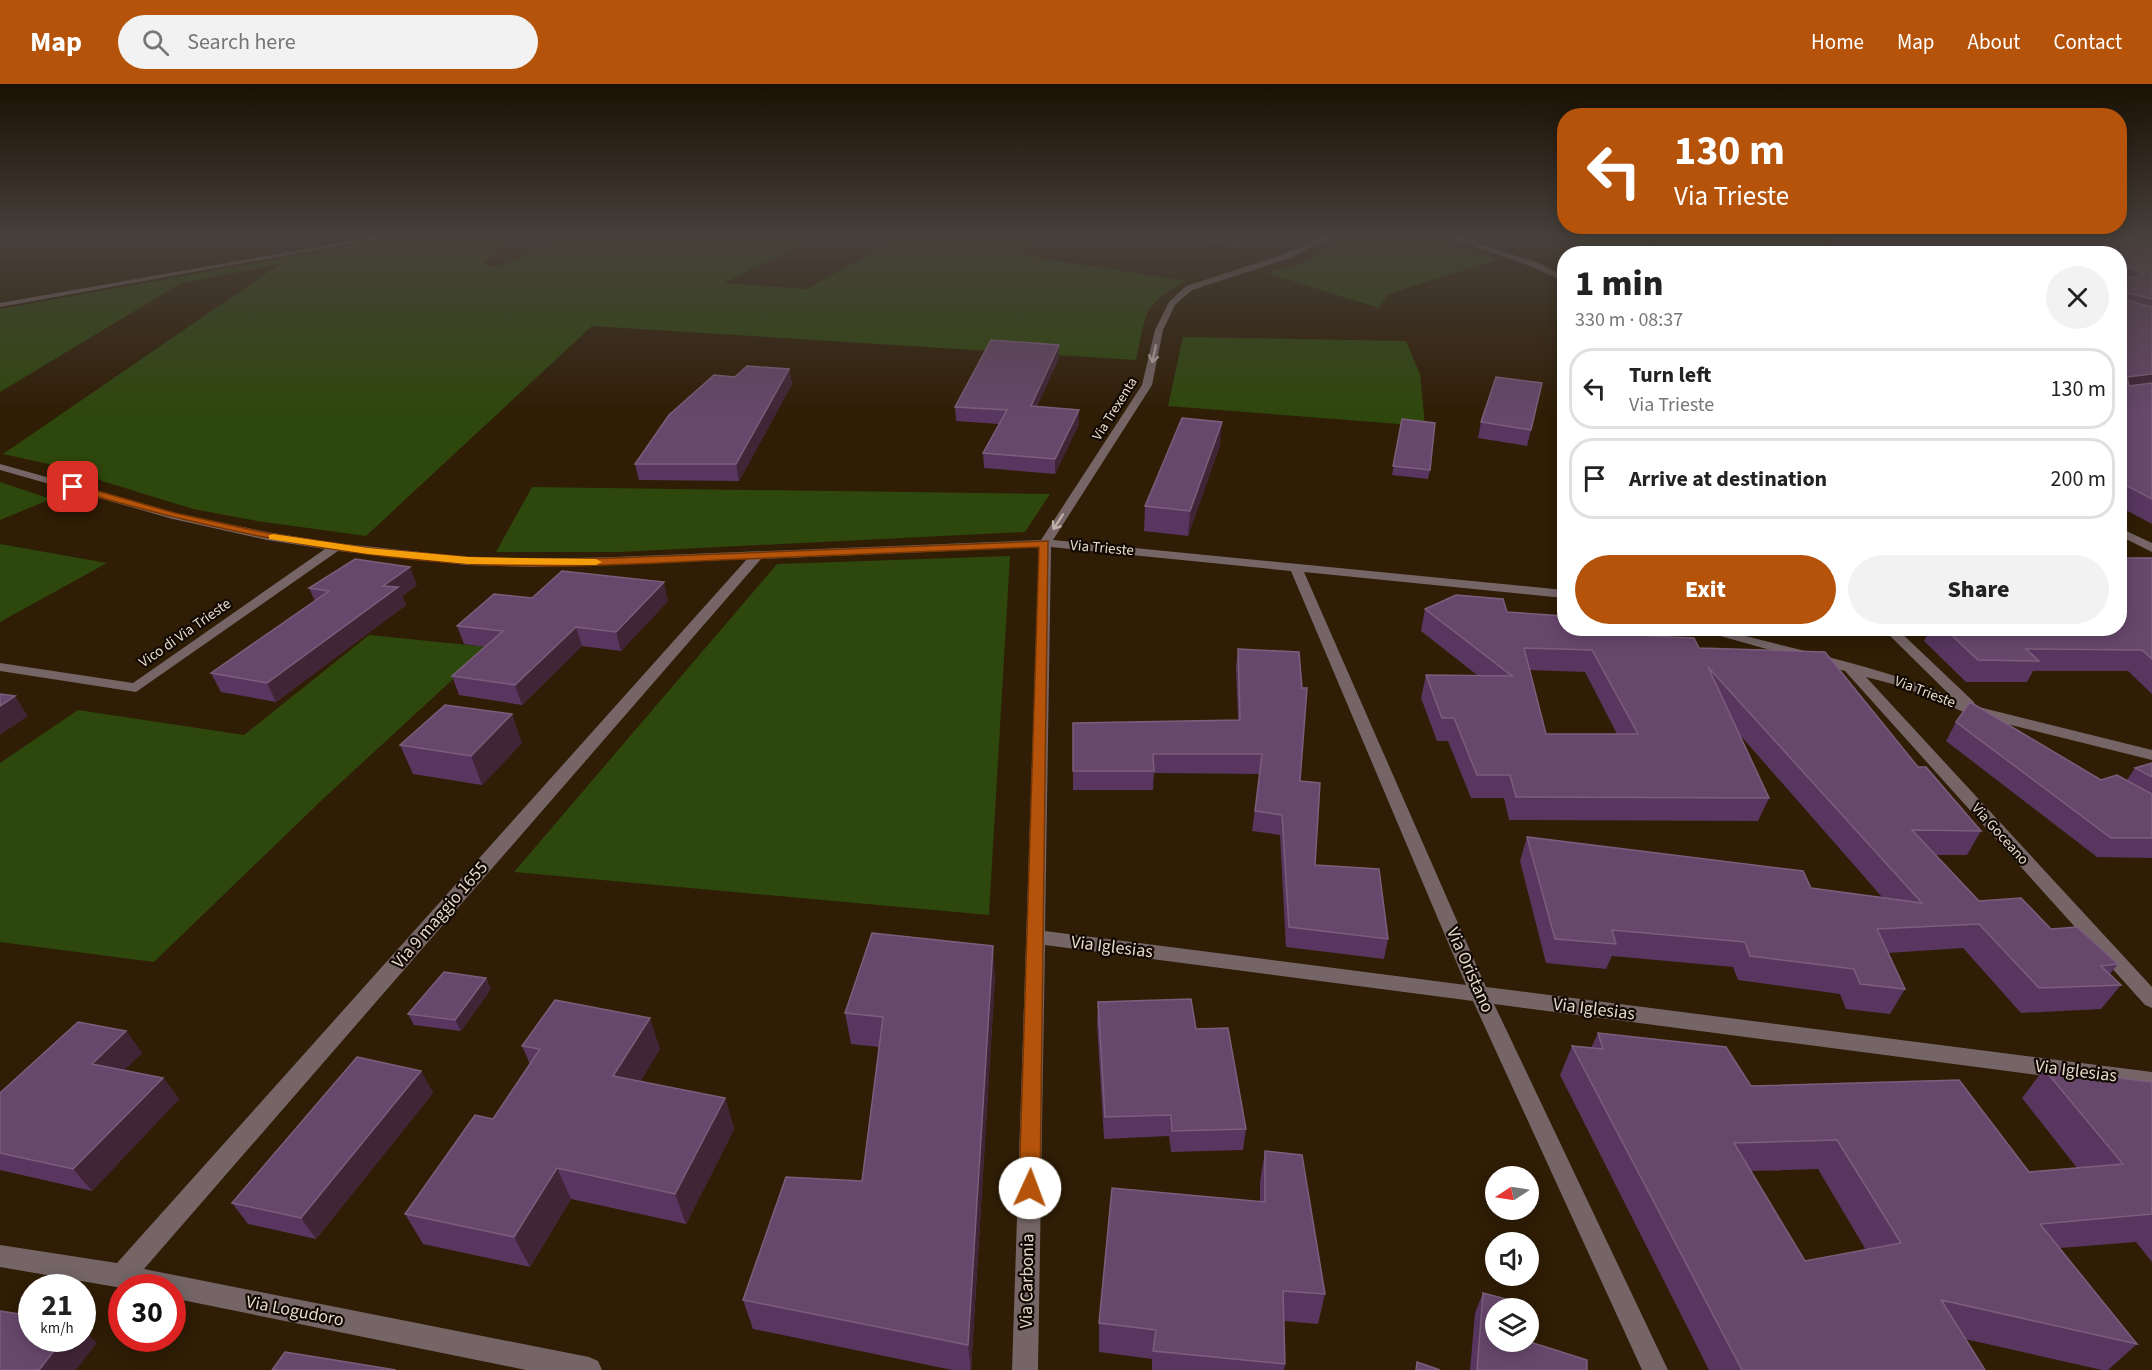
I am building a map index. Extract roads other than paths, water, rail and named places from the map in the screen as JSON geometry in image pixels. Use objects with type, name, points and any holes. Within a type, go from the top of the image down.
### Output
[{"type":"street","points":[[0,304],[40,297]]},
{"type":"street","name":"Via Trexenta","points":[[1045,543],[1147,385],[1159,330],[1172,304],[1179,297]]},
{"type":"street","name":"Via Trieste","points":[[0,467],[173,516],[267,536],[336,547],[468,561],[532,563],[1045,543],[1557,593]]},
{"type":"street","points":[[2127,536],[2152,548]]},
{"type":"street","name":"Via Carbonia","points":[[1025,1370],[1045,543]]},
{"type":"street","name":"Vico di Via Trieste","points":[[0,667],[135,688],[336,547]]},
{"type":"street","name":"Via 9 maggio 1655","points":[[124,1274],[758,554]]},
{"type":"street","name":"Via Oristano","points":[[1295,566],[1480,995],[1655,1370]]},
{"type":"street","name":"Via Trieste","points":[[1729,636],[1909,684],[1976,712],[2152,755]]},
{"type":"street","points":[[1896,636],[1976,712],[2025,741]]},
{"type":"street","name":"Via Goceano","points":[[1849,667],[2152,1000]]},
{"type":"street","name":"Via Iglesias","points":[[1036,937],[2152,1081]]},
{"type":"street","name":"Via Logudoro","points":[[0,1256],[110,1274]]},
{"type":"street","name":"Via Logudoro","points":[[186,1289],[589,1370]]}]
